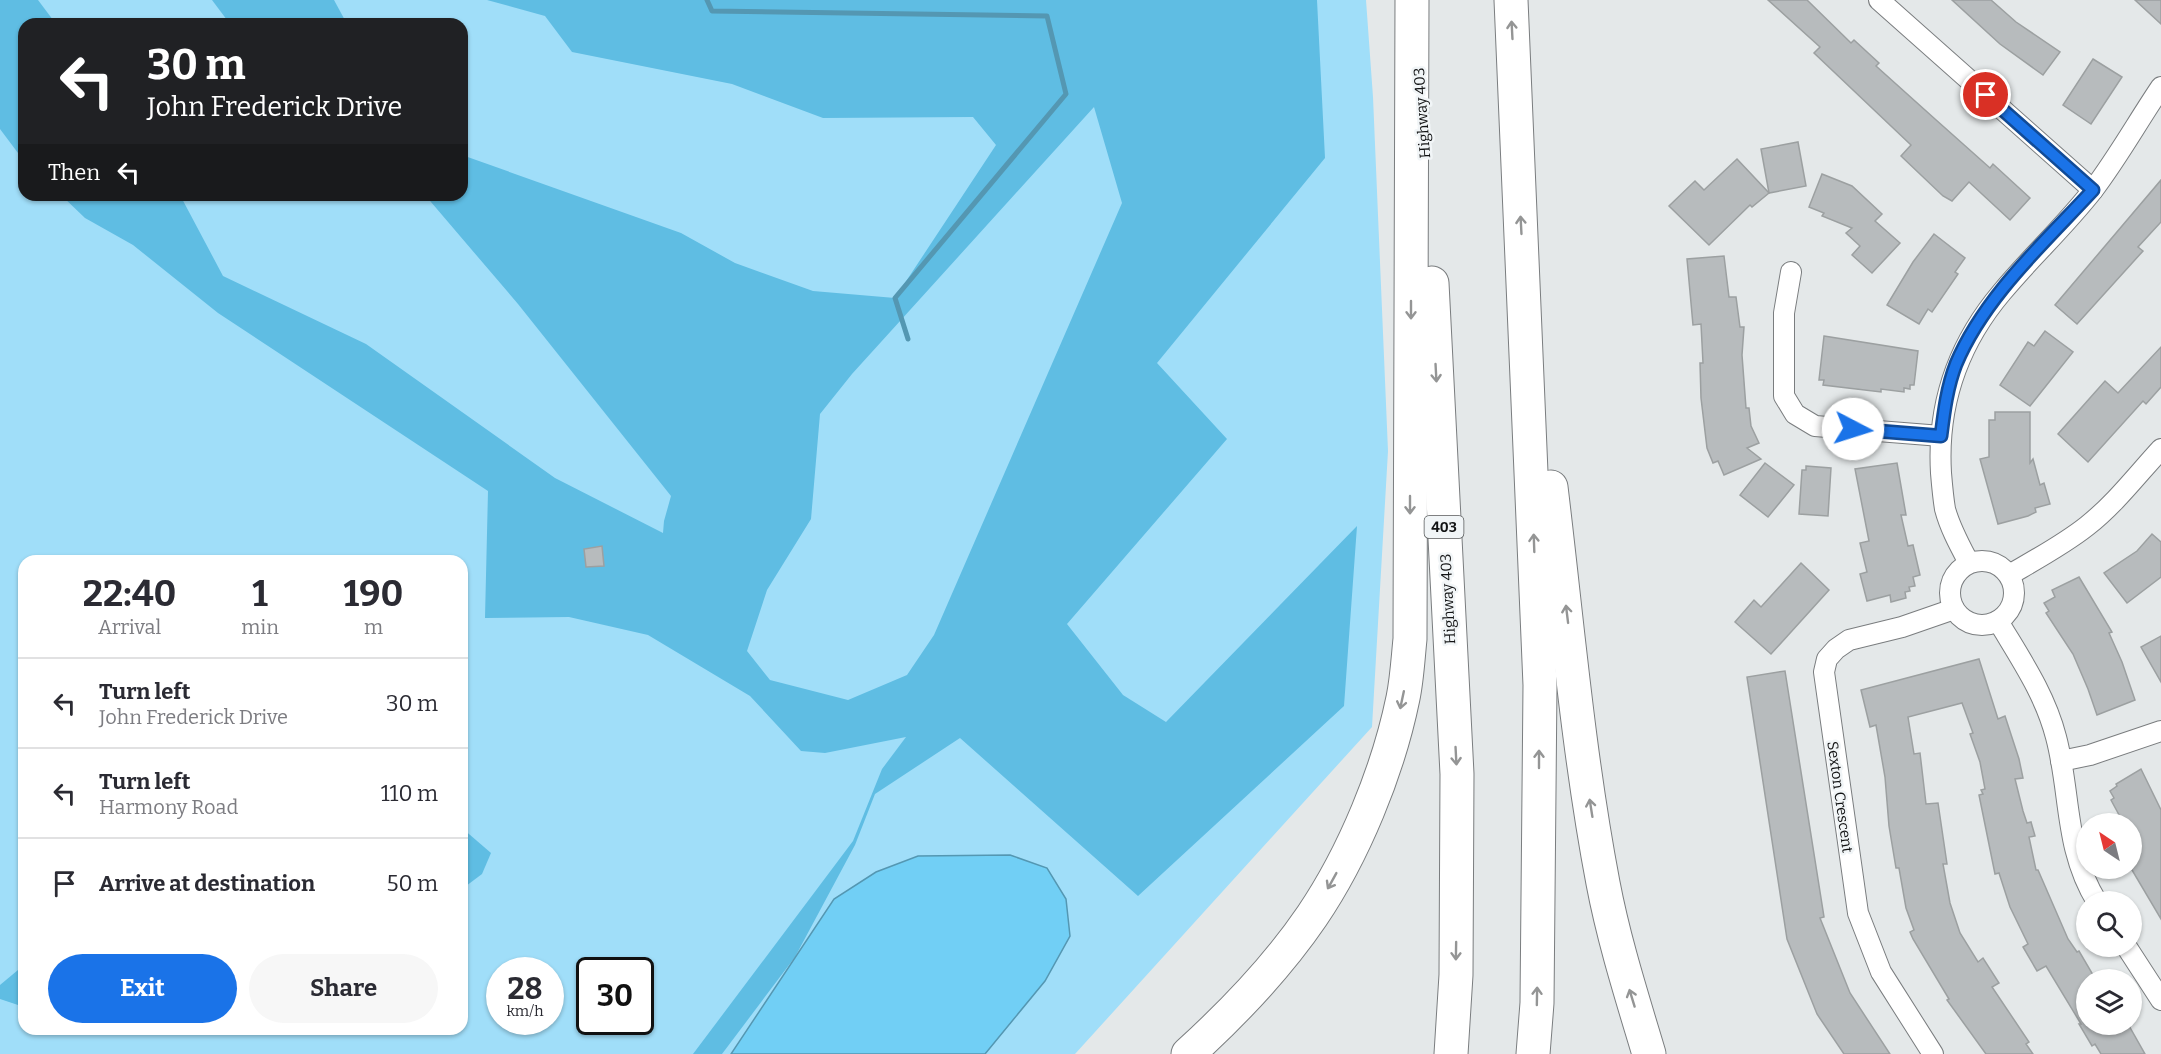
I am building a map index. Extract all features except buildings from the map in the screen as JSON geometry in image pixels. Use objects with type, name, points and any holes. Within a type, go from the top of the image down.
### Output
[{"type":"highway","points":[[1188,1054],[1264,977],[1313,915],[1353,844],[1382,771],[1403,697],[1410,627],[1413,0]]},
{"type":"highway","name":"Highway 403","points":[[1413,0],[1422,111],[1457,774],[1455,975],[1450,1054]]},
{"type":"highway","points":[[1511,0],[1540,685],[1537,1003],[1533,1054]]},
{"type":"highway","points":[[1524,283],[1586,776],[1598,851],[1616,945],[1649,1054]]},
{"type":"street","points":[[1879,0],[2093,190]]},
{"type":"street","points":[[1969,563],[1953,531],[1945,508],[1941,436],[1953,374],[1977,327],[2000,294],[2093,190],[2161,87]]},
{"type":"street","points":[[1791,272],[1784,313],[1784,396],[1795,414],[1815,426],[1941,436]]},
{"type":"street","points":[[2008,575],[2043,556],[2087,526],[2108,508],[2161,449]]},
{"type":"street","points":[[1987,561],[1995,564],[2008,575],[2014,595],[2012,605],[1998,621],[1979,626],[1960,617],[1954,609],[1950,588],[1953,578],[1969,563],[1987,561]]},
{"type":"street","name":"Sexton Crescent","points":[[1933,1054],[1881,972],[1858,913],[1824,672],[1827,659],[1849,640],[1902,627],[1954,609]]},
{"type":"street","points":[[1998,621],[2043,699],[2056,736],[2074,846],[2091,891]]},
{"type":"street","points":[[2061,761],[2090,755],[2161,730]]},
{"type":"street","points":[[2133,957],[2161,1000]]},
{"type":"shaded area","points":[[0,0],[1366,0],[1373,97],[1388,451],[1372,727],[1075,1054],[0,1054]]},
{"type":"shaded area","points":[[0,0],[38,0],[52,18],[18,18],[18,153],[0,129]]},
{"type":"shaded area","points":[[212,0],[334,0],[344,18],[226,18]]},
{"type":"shaded area","points":[[487,0],[1317,0],[1325,158],[1157,363],[1227,439],[1067,624],[1123,695],[1166,722],[1357,526],[1344,706],[1138,896],[960,738],[875,794],[855,845],[795,957],[722,1054],[693,1054],[853,841],[882,769],[906,737],[825,753],[801,751],[750,696],[648,635],[569,617],[485,618],[488,491],[218,313],[133,245],[85,218],[67,201],[183,201],[223,276],[366,344],[555,478],[663,533],[671,496],[518,304],[430,201],[468,201],[468,157],[681,233],[735,263],[813,291],[895,298],[996,145],[973,117],[823,118],[732,84],[572,52],[545,16]],"holes":[[[1094,107],[1122,203],[934,635],[907,675],[848,700],[770,680],[747,651],[767,590],[811,519],[820,414],[852,374]]]},
{"type":"shaded area","points":[[468,833],[491,853],[482,874],[468,884]]},
{"type":"shaded area","points":[[1010,855],[1047,868],[1066,899],[1070,936],[1045,981],[985,1054],[731,1054],[834,899],[876,872],[918,856]]},
{"type":"shaded area","points":[[18,970],[18,1005],[0,999],[0,985]]},
{"type":"waterway","points":[[707,0],[712,11],[1047,16],[1066,94],[895,298],[908,339]]},
{"type":"route","points":[[1853,429],[1941,436],[1950,383],[1964,348],[2000,294],[2093,190],[1986,95]]}]
